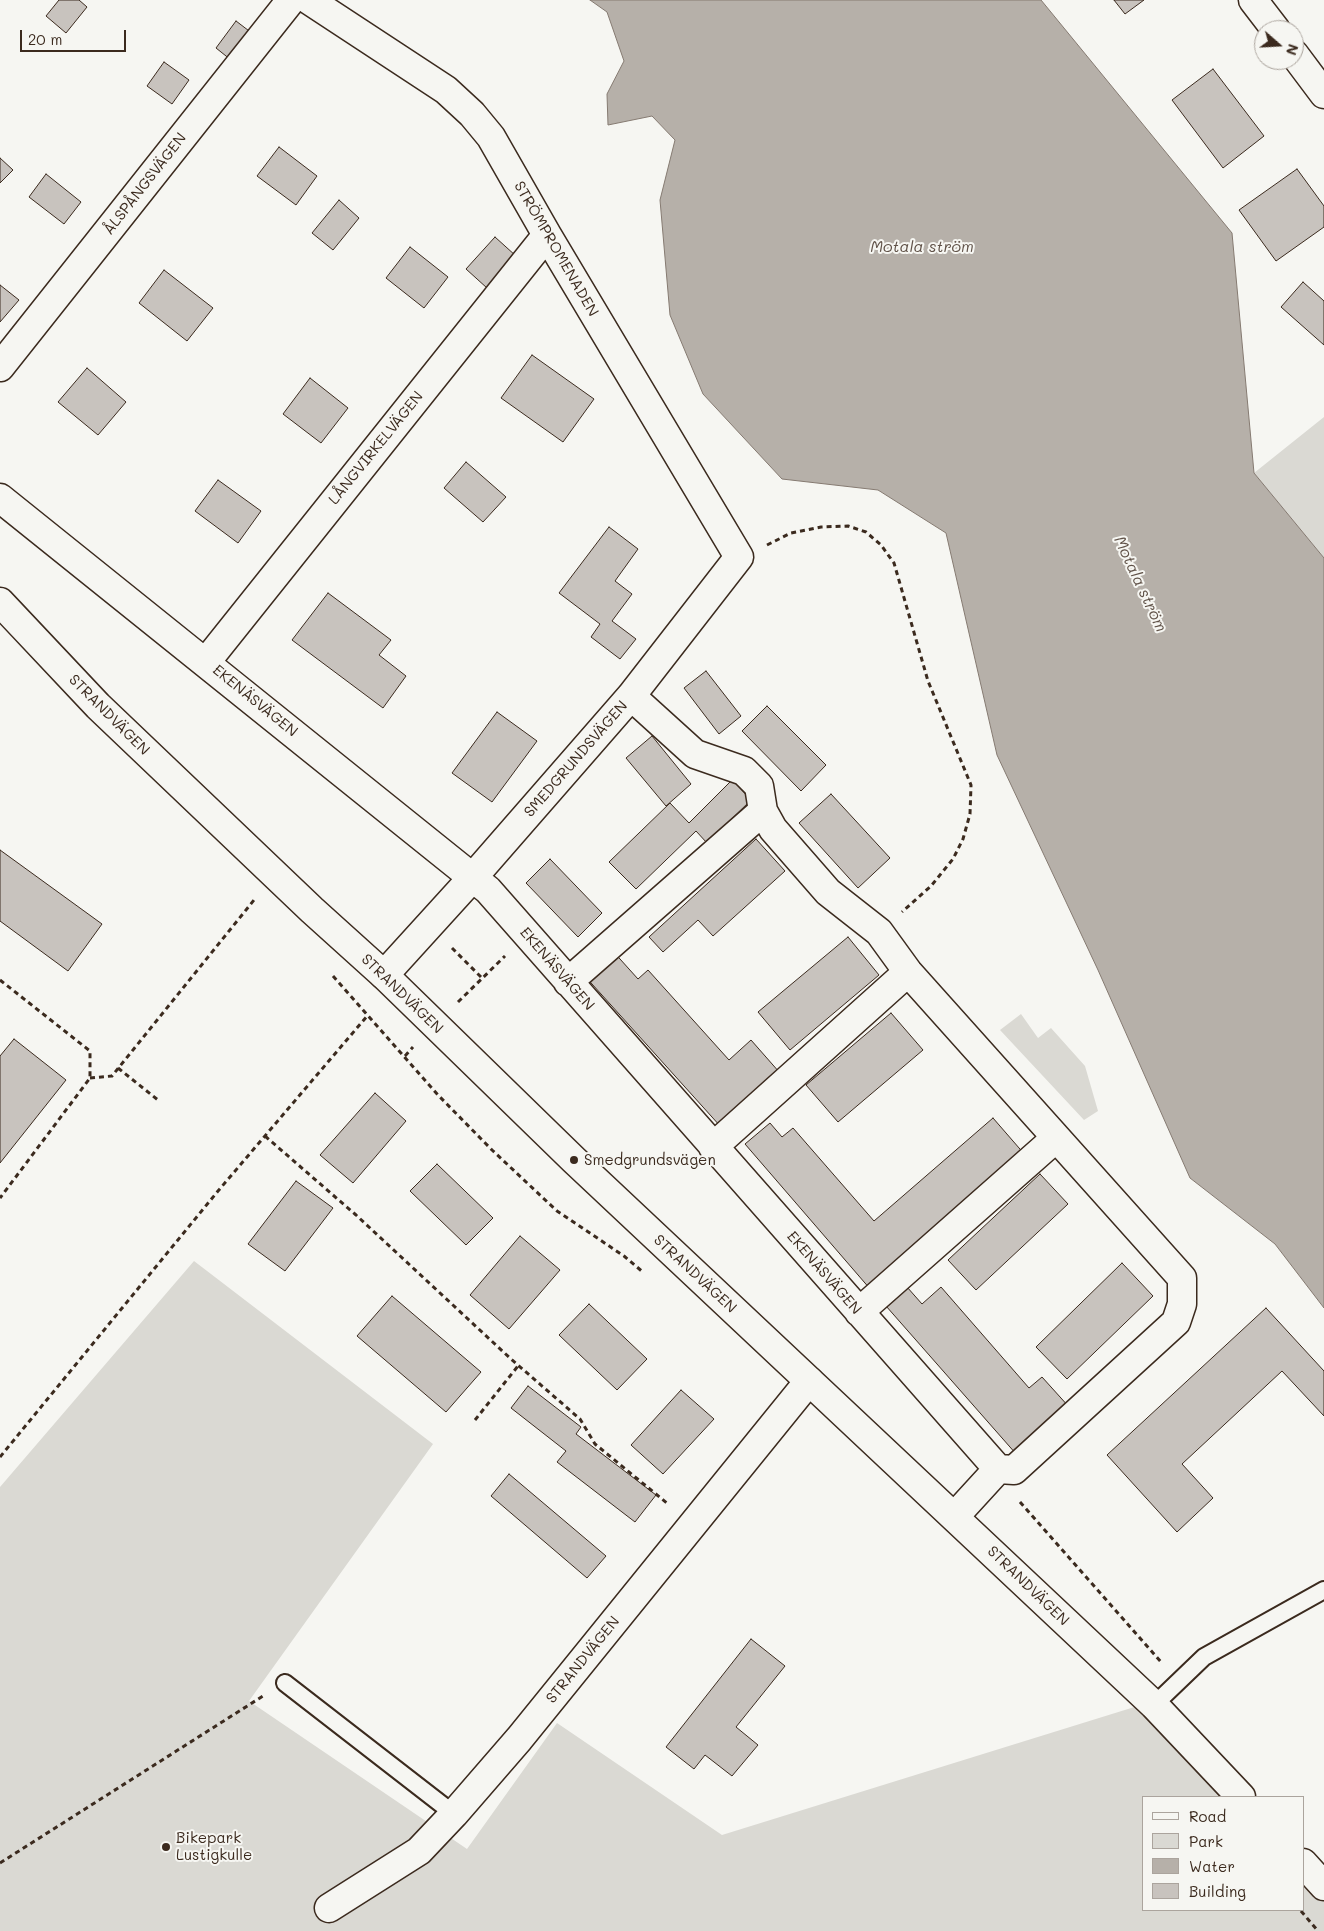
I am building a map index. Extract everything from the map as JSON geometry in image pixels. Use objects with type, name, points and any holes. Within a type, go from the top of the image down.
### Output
[{"type":"street","name":"ÅLSPÅNGSVÄGEN","points":[[0,367],[291,0]]},
{"type":"street","name":"STRÖMPROMENADEN","points":[[309,0],[446,90],[472,114],[492,137],[547,235],[739,557]]},
{"type":"street","points":[[1254,0],[1269,20]]},
{"type":"street","points":[[1304,67],[1324,94]]},
{"type":"street","name":"LÅNGVIRKELVÄGEN","points":[[206,662],[547,235]]},
{"type":"street","name":"EKENÄSVÄGEN","points":[[0,498],[474,876],[998,1469]]},
{"type":"street","name":"SMEDGRUNDSVÄGEN","points":[[384,975],[474,876],[631,696],[739,557]]},
{"type":"street","name":"STRANDVÄGEN","points":[[0,602],[98,706],[312,910],[384,975],[574,1160],[1154,1705],[1240,1796]]},
{"type":"street","points":[[631,696],[695,754],[744,771],[759,786],[763,811],[773,829],[828,892],[879,932],[908,972],[1182,1278],[1182,1304],[1176,1322],[1014,1470],[998,1469],[955,1516]]},
{"type":"street","points":[[568,982],[763,811]]},
{"type":"street","points":[[713,1147],[908,972]]},
{"type":"street","points":[[859,1312],[1056,1138]]},
{"type":"street","name":"STRANDVÄGEN","points":[[328,1908],[419,1851],[454,1814],[518,1739],[809,1381]]},
{"type":"street","points":[[1304,1864],[1324,1886]]},
{"type":"lane","points":[[1154,1705],[1204,1657],[1324,1590]]},
{"type":"lane","points":[[285,1682],[454,1814]]},
{"type":"path","points":[[739,557],[791,533],[821,527],[848,526],[866,532],[882,545],[894,563],[928,681],[971,785],[970,814],[963,839],[954,859],[931,886],[879,932]]},
{"type":"path","points":[[90,1078],[112,1076],[254,900]]},
{"type":"path","points":[[429,925],[482,978]]},
{"type":"path","points":[[404,1056],[527,934]]},
{"type":"path","points":[[334,976],[438,1095],[478,1136],[557,1210],[624,1256]]},
{"type":"path","points":[[0,980],[90,1051],[90,1078],[0,1198]]},
{"type":"path","points":[[0,1457],[265,1136],[368,1015]]},
{"type":"path","points":[[118,1068],[158,1100]]},
{"type":"path","points":[[265,1136],[356,1216],[518,1366],[580,1419],[595,1444],[692,1524]]},
{"type":"path","points":[[475,1420],[518,1366]]},
{"type":"path","points":[[998,1469],[1012,1493],[1178,1682]]},
{"type":"path","points":[[0,1863],[285,1682]]},
{"type":"path","points":[[1301,1911],[1318,1931]]},
{"type":"green space","points":[[1324,417],[1324,558],[1254,473]]},
{"type":"green space","points":[[1021,1014],[1038,1038],[1051,1028],[1085,1066],[1098,1111],[1084,1120],[1000,1030]]},
{"type":"green space","points":[[194,1261],[433,1444],[249,1701],[467,1849],[557,1723],[722,1835],[1157,1700],[1249,1796],[1142,1796],[1142,1911],[1304,1911],[1304,1852],[1324,1873],[1324,1931],[0,1931],[0,1487]]},
{"type":"water","name":"Motala ström","points":[[590,0],[1041,0],[1232,233],[1254,473],[1324,558],[1324,1308],[1275,1244],[1190,1178],[1098,970],[997,755],[946,533],[878,490],[782,479],[703,394],[670,315],[660,200],[675,140],[652,116],[608,125],[607,94],[624,61],[607,12]]},
{"type":"building","points":[[59,0],[79,0],[87,7],[66,33],[46,16]]},
{"type":"building","points":[[1114,0],[1144,0],[1125,14]]},
{"type":"building","points":[[236,21],[257,37],[236,64],[216,48]]},
{"type":"building","points":[[164,62],[189,80],[172,104],[147,86]]},
{"type":"building","points":[[1213,69],[1264,136],[1223,168],[1172,100]]},
{"type":"building","points":[[279,147],[317,176],[296,205],[257,176]]},
{"type":"building","points":[[0,158],[13,170],[0,183]]},
{"type":"building","points":[[1297,169],[1324,206],[1324,227],[1276,261],[1239,210]]},
{"type":"building","points":[[46,174],[81,202],[64,224],[29,197]]},
{"type":"building","points":[[339,200],[359,218],[333,250],[312,233]]},
{"type":"building","points":[[495,237],[516,256],[487,288],[466,269]]},
{"type":"building","points":[[410,247],[448,277],[424,308],[386,278]]},
{"type":"building","points":[[164,270],[213,308],[187,341],[139,303]]},
{"type":"building","points":[[1303,282],[1324,301],[1324,345],[1281,307]]},
{"type":"building","points":[[0,285],[19,300],[0,322]]},
{"type":"building","points":[[532,355],[594,399],[563,442],[501,398]]},
{"type":"building","points":[[87,368],[126,402],[98,435],[58,402]]},
{"type":"building","points":[[310,378],[348,408],[321,443],[283,414]]},
{"type":"building","points":[[466,462],[506,497],[483,522],[444,488]]},
{"type":"building","points":[[218,480],[261,511],[238,543],[195,511]]},
{"type":"building","points":[[609,527],[638,549],[615,581],[632,594],[612,621],[636,639],[620,659],[591,637],[600,624],[559,593]]},
{"type":"building","points":[[328,593],[391,640],[379,655],[406,676],[383,708],[292,640]]},
{"type":"building","points":[[706,671],[741,716],[719,734],[684,688]]},
{"type":"building","points":[[767,706],[826,765],[801,791],[742,731]]},
{"type":"building","points":[[497,712],[537,741],[492,802],[452,773]]},
{"type":"building","points":[[652,736],[691,784],[666,806],[626,758]]},
{"type":"building","points":[[732,780],[751,800],[707,843],[696,831],[636,889],[609,862],[670,803],[689,823]]},
{"type":"building","points":[[831,794],[890,858],[858,888],[799,823]]},
{"type":"building","points":[[756,839],[785,871],[713,936],[698,920],[663,952],[649,937]]},
{"type":"building","points":[[0,850],[102,924],[68,971],[0,921]]},
{"type":"building","points":[[550,859],[602,913],[578,937],[526,883]]},
{"type":"building","points":[[848,937],[879,975],[790,1050],[758,1012]]},
{"type":"building","points":[[611,949],[638,979],[648,970],[729,1060],[751,1040],[780,1073],[721,1127],[583,974]]},
{"type":"building","points":[[891,1013],[923,1050],[838,1122],[806,1085]]},
{"type":"building","points":[[14,1039],[66,1080],[0,1163],[0,1056]]},
{"type":"building","points":[[375,1093],[406,1121],[353,1183],[320,1155]]},
{"type":"building","points":[[993,1118],[1026,1156],[871,1290],[745,1144],[770,1123],[782,1137],[793,1128],[874,1221]]},
{"type":"building","points":[[437,1164],[493,1218],[466,1245],[410,1191]]},
{"type":"building","points":[[1040,1174],[1068,1204],[976,1290],[948,1260]]},
{"type":"building","points":[[296,1181],[333,1208],[285,1271],[248,1244]]},
{"type":"building","points":[[520,1236],[560,1270],[509,1329],[470,1295]]},
{"type":"building","points":[[1122,1263],[1153,1296],[1067,1379],[1036,1347]]},
{"type":"building","points":[[907,1287],[922,1304],[941,1287],[1029,1388],[1042,1377],[1070,1408],[1017,1455],[886,1306]]},
{"type":"building","points":[[392,1296],[481,1372],[446,1412],[357,1336]]},
{"type":"building","points":[[589,1304],[647,1359],[617,1390],[559,1335]]},
{"type":"building","points":[[1266,1308],[1324,1371],[1324,1416],[1282,1371],[1182,1464],[1213,1498],[1177,1532],[1107,1455]]},
{"type":"building","points":[[528,1386],[581,1427],[576,1434],[656,1495],[635,1522],[557,1462],[566,1451],[511,1408]]},
{"type":"building","points":[[681,1390],[714,1419],[663,1474],[631,1445]]},
{"type":"building","points":[[509,1474],[606,1556],[587,1578],[491,1496]]},
{"type":"building","points":[[751,1639],[785,1666],[736,1727],[758,1745],[732,1776],[705,1755],[694,1769],[666,1747]]},
{"type":"place","name":"Smedgrundsvägen","points":[[574,1160]]},
{"type":"place","name":"Bikepark Lustigkulle","points":[[166,1847]]}]
